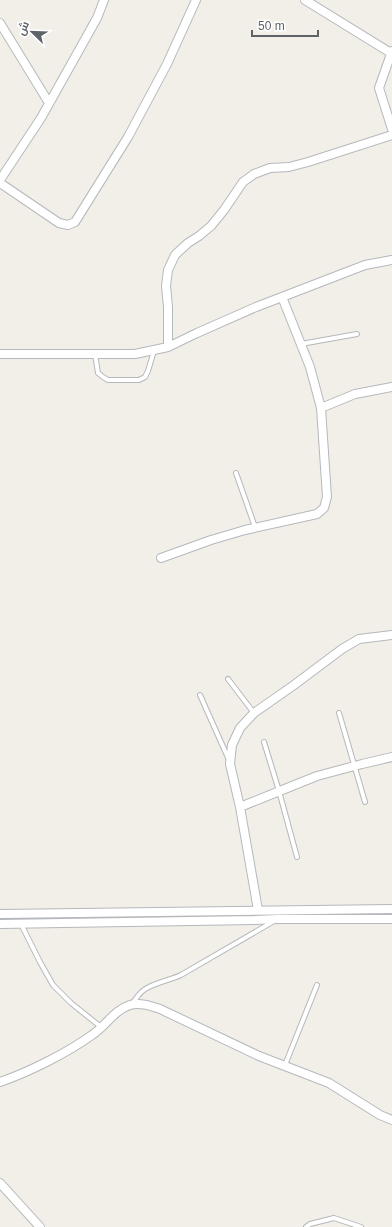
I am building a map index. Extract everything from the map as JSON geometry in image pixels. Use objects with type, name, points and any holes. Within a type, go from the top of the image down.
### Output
[{"type":"street","points":[[104,0],[96,18],[49,103],[0,182],[59,224],[68,225],[75,222],[128,137],[167,64],[196,0]]},
{"type":"street","points":[[305,0],[392,52],[379,88],[392,130]]},
{"type":"street","points":[[0,23],[49,103]]},
{"type":"street","points":[[168,347],[168,307],[166,286],[168,270],[176,255],[188,243],[211,226],[243,182],[254,174],[270,168],[289,167],[308,162],[392,134]]},
{"type":"street","points":[[0,354],[135,354],[154,351],[168,347],[197,332],[282,297],[365,265],[392,260]]},
{"type":"street","points":[[161,558],[210,540],[317,514],[324,508],[327,497],[321,408],[301,344],[282,297]]},
{"type":"street","points":[[321,408],[356,394],[392,387]]},
{"type":"street","points":[[258,910],[240,807],[230,764],[232,745],[240,728],[254,713],[342,649],[359,639],[392,635]]},
{"type":"street","points":[[240,807],[317,776],[392,757]]},
{"type":"street","points":[[0,914],[392,909]]},
{"type":"street","points":[[0,924],[278,919],[392,919]]},
{"type":"street","points":[[0,1082],[13,1078],[70,1049],[93,1035],[118,1012],[131,1005],[145,1004],[160,1009],[259,1056],[329,1083],[380,1115],[392,1120]]},
{"type":"street","points":[[0,1184],[40,1227]]},
{"type":"lane","points":[[301,344],[357,334]]},
{"type":"lane","points":[[94,354],[98,373],[108,380],[140,380],[145,377],[148,371],[154,351]]},
{"type":"lane","points":[[236,473],[255,528]]},
{"type":"lane","points":[[228,679],[254,713]]},
{"type":"lane","points":[[200,695],[230,764]]},
{"type":"lane","points":[[339,713],[364,802]]},
{"type":"lane","points":[[264,742],[297,858]]},
{"type":"lane","points":[[131,1005],[146,988],[181,975],[278,919]]},
{"type":"lane","points":[[21,924],[53,985],[102,1028]]},
{"type":"lane","points":[[285,1065],[317,985]]},
{"type":"lane","points":[[306,1227],[310,1224],[334,1218],[361,1227]]}]
